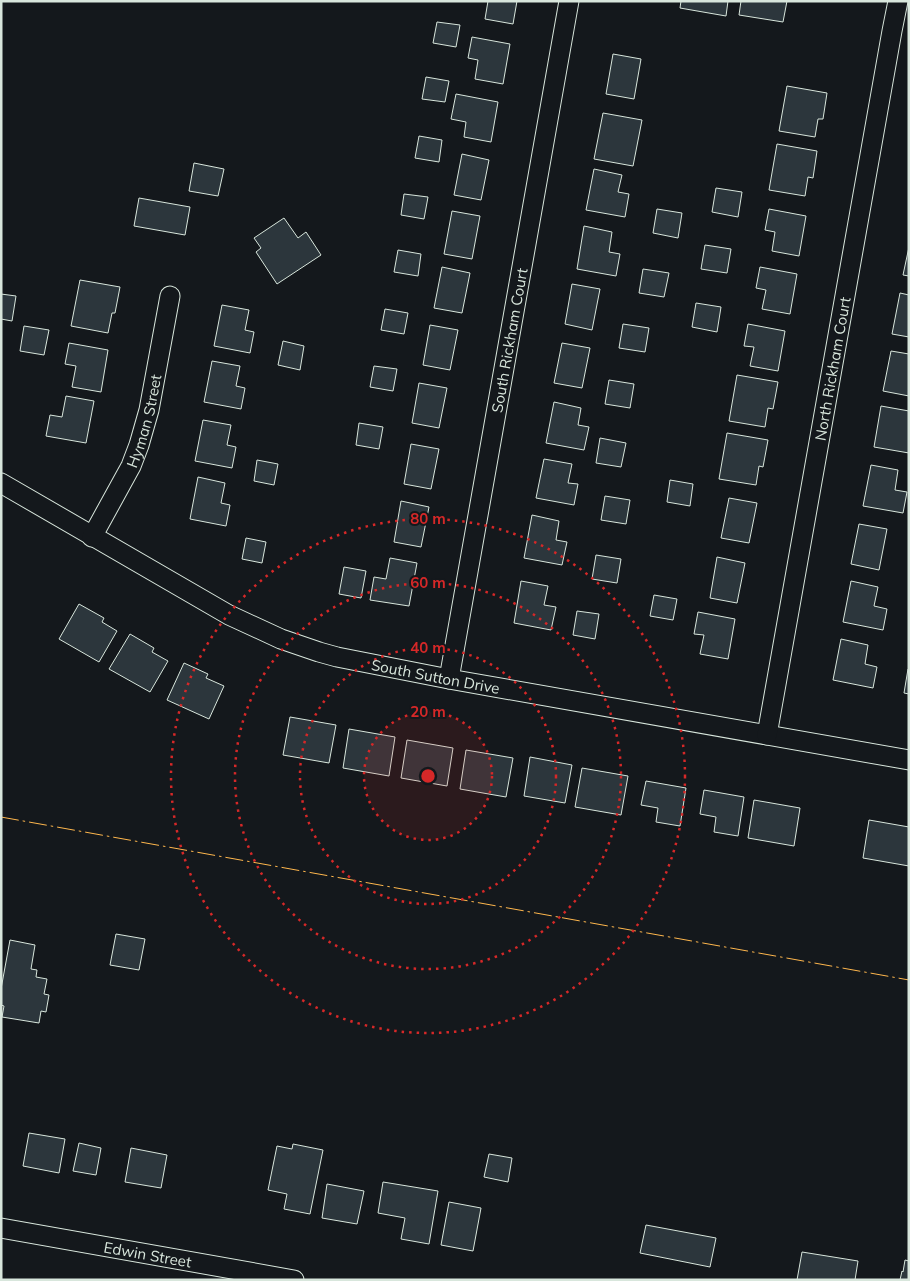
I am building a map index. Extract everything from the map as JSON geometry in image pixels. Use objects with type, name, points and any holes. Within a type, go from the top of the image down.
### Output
[{"type":"street","name":"South Rickham Court","points":[[449,679],[569,1]]},
{"type":"street","name":"North Rickham Court","points":[[767,735],[898,1]]},
{"type":"street","name":"Hyman Street","points":[[92,537],[131,466],[139,444],[149,410],[170,296]]},
{"type":"street","name":"South Sutton Drive","points":[[1,483],[228,615],[300,646],[337,657],[449,679],[909,760]]},
{"type":"street","name":"Edwin Street","points":[[1,1228],[294,1280]]},
{"type":"building","points":[[488,1],[517,1],[513,24],[485,19]]},
{"type":"building","points":[[681,1],[728,1],[726,16],[680,8]]},
{"type":"building","points":[[741,1],[787,1],[783,22],[739,15]]},
{"type":"building","points":[[437,22],[460,25],[456,47],[433,43]]},
{"type":"building","points":[[472,37],[510,44],[503,84],[475,79],[478,60],[468,58]]},
{"type":"building","points":[[613,54],[641,59],[634,99],[606,94]]},
{"type":"building","points":[[426,77],[449,81],[445,102],[422,99]]},
{"type":"building","points":[[787,86],[827,93],[823,119],[818,119],[815,137],[779,131]]},
{"type":"building","points":[[456,94],[498,102],[491,142],[464,137],[466,122],[451,119]]},
{"type":"building","points":[[603,113],[642,120],[633,166],[594,159]]},
{"type":"building","points":[[419,136],[442,140],[439,162],[415,158]]},
{"type":"building","points":[[777,144],[817,151],[813,178],[808,177],[805,196],[769,190]]},
{"type":"building","points":[[462,154],[489,160],[481,200],[454,195]]},
{"type":"building","points":[[194,163],[224,169],[218,196],[189,191]]},
{"type":"building","points":[[594,169],[622,175],[618,192],[629,194],[625,217],[586,210]]},
{"type":"building","points":[[716,188],[742,192],[738,217],[712,212]]},
{"type":"building","points":[[404,194],[428,197],[424,219],[401,215]]},
{"type":"building","points":[[139,198],[190,207],[185,235],[134,226]]},
{"type":"building","points":[[657,209],[682,213],[678,238],[653,233]]},
{"type":"building","points":[[769,209],[806,216],[799,256],[772,251],[775,232],[765,230]]},
{"type":"building","points":[[452,211],[480,216],[472,259],[444,254]]},
{"type":"building","points":[[284,218],[298,238],[306,232],[321,255],[277,284],[256,252],[261,248],[254,238]]},
{"type":"building","points":[[584,226],[612,232],[609,252],[620,254],[616,276],[577,269]]},
{"type":"building","points":[[705,245],[731,249],[727,273],[701,269]]},
{"type":"building","points":[[909,247],[909,276],[903,275]]},
{"type":"building","points":[[398,250],[421,254],[418,276],[394,272]]},
{"type":"building","points":[[442,267],[470,273],[462,313],[434,308]]},
{"type":"building","points":[[760,267],[797,274],[790,314],[762,309],[766,290],[756,288]]},
{"type":"building","points":[[643,269],[669,273],[664,297],[639,293]]},
{"type":"building","points":[[80,280],[120,287],[115,313],[112,313],[108,333],[71,326]]},
{"type":"building","points":[[572,284],[600,289],[592,330],[565,324]]},
{"type":"building","points":[[900,293],[909,295],[909,337],[892,334]]},
{"type":"building","points":[[1,294],[16,296],[12,321],[1,319]]},
{"type":"building","points":[[696,303],[721,307],[717,332],[692,327]]},
{"type":"building","points":[[222,305],[249,310],[245,330],[254,332],[250,353],[214,346]]},
{"type":"building","points":[[385,309],[408,313],[404,334],[381,330]]},
{"type":"building","points":[[623,324],[649,328],[645,352],[619,348]]},
{"type":"building","points":[[748,324],[785,331],[778,371],[750,366],[754,347],[744,346]]},
{"type":"building","points":[[430,325],[458,330],[450,370],[423,365]]},
{"type":"building","points":[[24,326],[49,330],[44,355],[20,351]]},
{"type":"building","points":[[283,341],[304,346],[300,370],[278,365]]},
{"type":"building","points":[[69,343],[108,350],[101,392],[72,387],[76,366],[65,364]]},
{"type":"building","points":[[562,343],[590,348],[582,388],[554,383]]},
{"type":"building","points":[[891,351],[909,354],[909,396],[883,391]]},
{"type":"building","points":[[212,361],[240,366],[236,386],[245,388],[241,409],[204,402]]},
{"type":"building","points":[[374,366],[397,369],[393,391],[370,387]]},
{"type":"building","points":[[737,375],[778,382],[773,409],[768,408],[765,427],[729,421]]},
{"type":"building","points":[[609,380],[634,384],[630,408],[605,404]]},
{"type":"building","points":[[419,383],[447,388],[439,428],[412,423]]},
{"type":"building","points":[[66,396],[94,401],[86,443],[46,436],[50,415],[62,417]]},
{"type":"building","points":[[554,402],[581,408],[578,425],[589,427],[584,450],[546,443]]},
{"type":"building","points":[[881,406],[909,411],[909,453],[874,447]]},
{"type":"building","points":[[203,420],[231,425],[227,445],[236,447],[232,468],[195,461]]},
{"type":"building","points":[[359,423],[383,427],[379,449],[356,445]]},
{"type":"building","points":[[727,433],[768,440],[763,467],[759,466],[756,485],[719,479]]},
{"type":"building","points":[[600,438],[626,443],[621,467],[596,463]]},
{"type":"building","points":[[411,444],[439,449],[431,489],[404,484]]},
{"type":"building","points":[[544,459],[572,464],[568,483],[578,484],[574,505],[536,498]]},
{"type":"building","points":[[257,460],[278,464],[274,485],[254,481]]},
{"type":"building","points":[[871,465],[898,470],[895,490],[907,492],[903,513],[863,506]]},
{"type":"building","points":[[198,477],[225,483],[221,503],[230,505],[226,526],[190,519]]},
{"type":"building","points":[[670,480],[693,484],[690,506],[667,502]]},
{"type":"building","points":[[605,496],[630,500],[626,524],[601,520]]},
{"type":"building","points":[[729,498],[757,503],[749,543],[721,538]]},
{"type":"building","points":[[401,501],[429,507],[421,547],[394,542]]},
{"type":"building","points":[[532,515],[559,521],[556,540],[567,542],[562,565],[524,558]]},
{"type":"building","points":[[859,524],[887,529],[879,570],[851,564]]},
{"type":"building","points":[[246,538],[266,542],[262,563],[242,559]]},
{"type":"building","points":[[596,555],[621,559],[617,583],[592,579]]},
{"type":"building","points":[[717,557],[745,563],[737,603],[710,598]]},
{"type":"building","points":[[390,558],[417,563],[409,606],[370,600],[374,577],[386,579]]},
{"type":"building","points":[[344,567],[366,571],[361,598],[339,594]]},
{"type":"building","points":[[521,581],[548,586],[544,605],[556,607],[551,630],[514,623]]},
{"type":"building","points":[[851,581],[878,587],[874,606],[887,609],[883,630],[843,622]]},
{"type":"building","points":[[654,595],[677,599],[673,620],[650,616]]},
{"type":"building","points":[[79,604],[104,618],[102,622],[117,631],[99,662],[59,639]]},
{"type":"building","points":[[577,611],[599,614],[595,639],[573,635]]},
{"type":"building","points":[[698,612],[735,619],[728,659],[700,654],[704,635],[694,634]]},
{"type":"building","points":[[130,634],[154,648],[152,652],[168,661],[150,692],[109,669]]},
{"type":"building","points":[[841,639],[868,645],[865,664],[877,667],[873,688],[833,680]]},
{"type":"building","points":[[184,663],[208,674],[206,678],[224,686],[209,719],[167,700]]},
{"type":"building","points":[[909,669],[909,694],[904,693]]},
{"type":"building","points":[[290,717],[336,725],[329,763],[283,755]]},
{"type":"building","points":[[349,729],[395,737],[389,776],[343,768]]},
{"type":"building","points":[[407,740],[453,748],[447,786],[401,778]]},
{"type":"building","points":[[466,750],[513,758],[506,797],[460,789]]},
{"type":"building","points":[[530,757],[572,765],[565,803],[524,796]]},
{"type":"building","points":[[582,768],[628,776],[621,815],[575,807]]},
{"type":"building","points":[[646,781],[686,788],[680,826],[656,822],[658,808],[641,805]]},
{"type":"building","points":[[704,790],[744,797],[738,836],[714,832],[716,817],[700,814]]},
{"type":"building","points":[[754,800],[800,808],[794,846],[748,838]]},
{"type":"building","points":[[869,820],[909,827],[909,866],[863,858]]},
{"type":"building","points":[[116,934],[145,939],[139,970],[110,965]]},
{"type":"building","points":[[10,940],[35,945],[31,969],[37,970],[36,977],[47,979],[44,994],[49,995],[46,1012],[41,1011],[39,1023],[2,1017],[4,1006],[1,1005],[1,989]]},
{"type":"building","points":[[29,1133],[65,1139],[59,1173],[23,1166]]},
{"type":"building","points":[[79,1143],[101,1148],[96,1175],[73,1171]]},
{"type":"building","points":[[293,1144],[323,1150],[310,1214],[284,1209],[287,1194],[268,1190],[277,1146],[292,1149]]},
{"type":"building","points":[[131,1148],[167,1155],[161,1188],[125,1182]]},
{"type":"building","points":[[489,1154],[512,1158],[508,1182],[484,1177]]},
{"type":"building","points":[[383,1182],[438,1191],[429,1244],[401,1239],[405,1218],[378,1213]]},
{"type":"building","points":[[327,1184],[364,1191],[357,1224],[322,1218]]},
{"type":"building","points":[[449,1202],[481,1208],[473,1251],[441,1245]]},
{"type":"building","points":[[646,1225],[716,1238],[710,1267],[640,1253]]},
{"type":"building","points":[[802,1252],[858,1261],[855,1280],[797,1280]]},
{"type":"building","points":[[905,1260],[909,1261],[909,1280],[900,1280],[903,1272]]},
{"type":"power","points":[[1,817],[909,980]]}]
